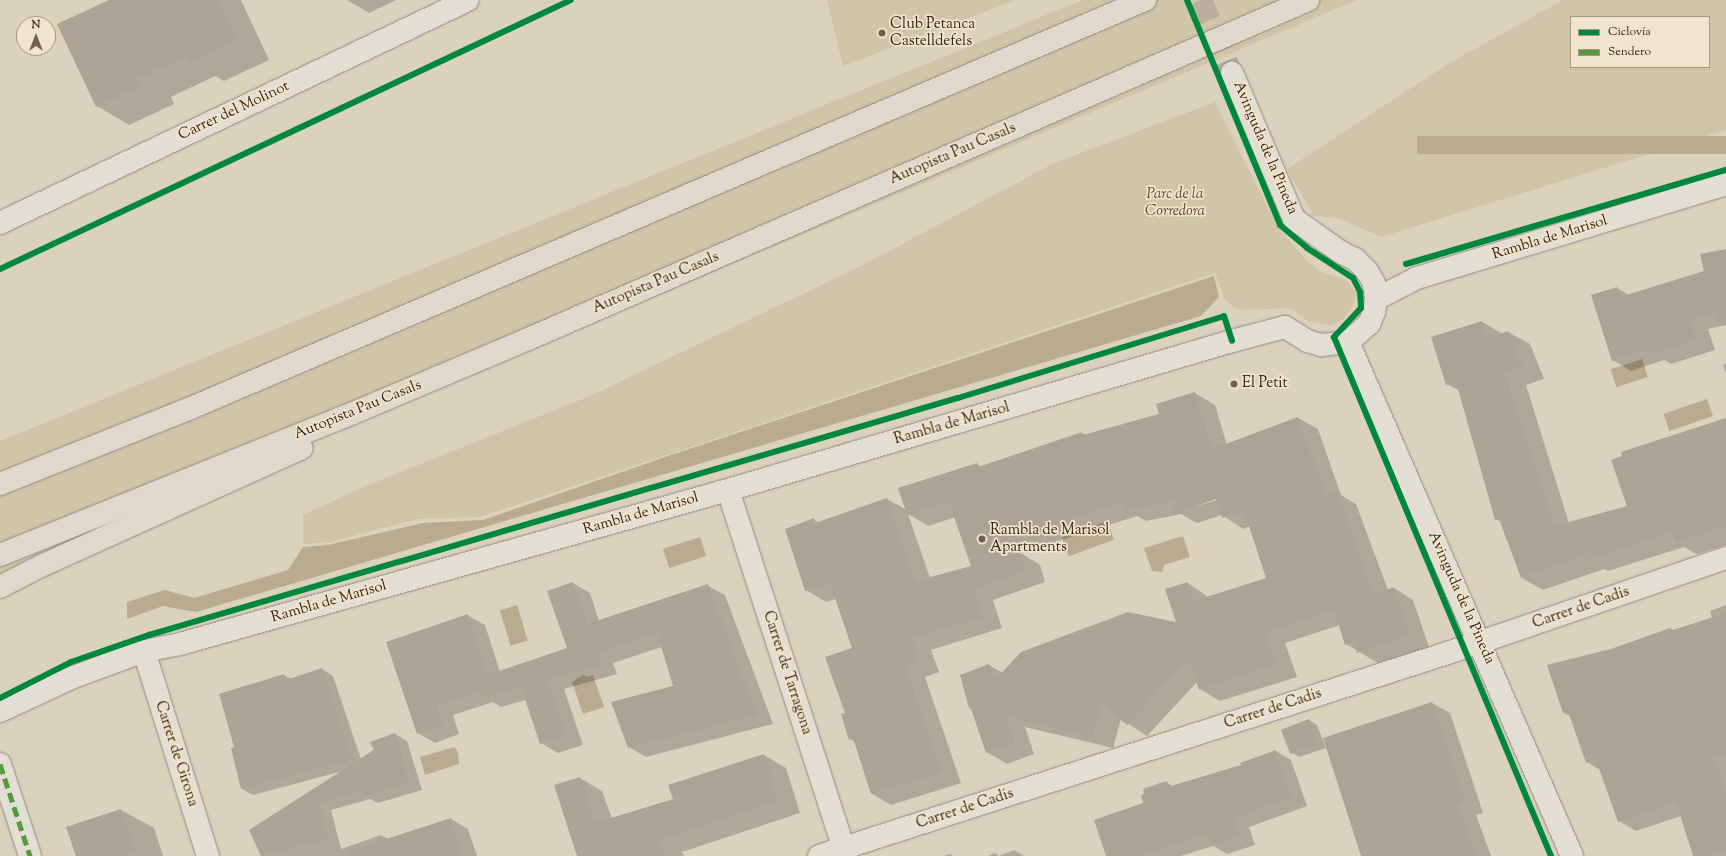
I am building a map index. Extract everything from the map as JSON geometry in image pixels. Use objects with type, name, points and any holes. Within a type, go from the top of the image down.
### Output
[{"type":"highway","points":[[0,484],[199,405],[1145,0]]},
{"type":"highway","name":"Autopista Pau Casals","points":[[0,555],[353,413],[526,340],[1308,0]]},
{"type":"highway","points":[[0,588],[41,566],[384,412],[526,340]]},
{"type":"street","name":"Carrer del Molinot","points":[[2,217],[468,0]]},
{"type":"street","name":"Avinguda de la Pineda","points":[[1232,73],[1294,219],[1362,265],[1374,283],[1376,299],[1369,324],[1348,342],[1481,642],[1572,856]]},
{"type":"street","name":"Rambla de Marisol","points":[[1376,299],[1417,278],[1726,184]]},
{"type":"street","name":"Rambla de Marisol","points":[[0,711],[71,678],[144,651],[180,644],[728,490],[1286,327],[1308,341],[1321,345],[1348,342]]},
{"type":"street","name":"Carrer de Tarragona","points":[[728,490],[845,852]]},
{"type":"street","name":"Carrer de Cadis","points":[[819,856],[845,852],[1481,642],[1726,558]]},
{"type":"street","name":"Carrer de Girona","points":[[144,651],[208,856]]},
{"type":"street","points":[[0,764],[30,856]]},
{"type":"green space","name":"Club Petanca Castelldefels","points":[[827,0],[1016,0],[843,66]]},
{"type":"green space","points":[[1083,0],[1357,0],[0,574],[0,441]]},
{"type":"green space","points":[[1563,0],[1726,0],[1726,130],[1381,237],[1338,218],[1314,216],[1287,169],[1448,64]]},
{"type":"green space","name":"Parc de la Corredora","points":[[1215,102],[1277,226],[1306,260],[1320,271],[1346,280],[1357,293],[1352,308],[1342,320],[1331,326],[1308,321],[1290,308],[1238,310],[1225,300],[1215,273],[480,517],[417,519],[332,542],[303,544],[303,515],[363,487],[590,396],[861,266],[1052,164]]},
{"type":"shaded area","points":[[1417,136],[1726,136],[1726,154],[1417,154]]},
{"type":"shaded area","points":[[1214,276],[1219,297],[1201,316],[196,612],[163,606],[127,619],[127,602],[165,590],[194,598],[288,570],[303,547],[328,545],[423,523],[483,520],[671,455]]},
{"type":"shaded area","points":[[1642,359],[1648,377],[1616,387],[1611,369]]},
{"type":"shaded area","points":[[1707,399],[1713,416],[1669,431],[1664,414]]},
{"type":"shaded area","points":[[1107,521],[1114,540],[1069,556],[1062,537]]},
{"type":"shaded area","points":[[1183,536],[1190,557],[1164,565],[1162,572],[1152,571],[1144,548]]},
{"type":"shaded area","points":[[700,537],[706,556],[669,568],[663,549]]},
{"type":"shaded area","points":[[517,605],[528,640],[511,646],[500,610]]},
{"type":"shaded area","points":[[583,675],[587,677],[593,675],[604,707],[583,714],[572,682]]},
{"type":"shaded area","points":[[454,747],[458,752],[459,764],[425,775],[420,757]]},
{"type":"building","points":[[109,0],[218,0],[237,41],[190,63],[187,56],[139,78],[143,85],[96,107],[57,24]]},
{"type":"building","points":[[1726,249],[1726,321],[1718,322],[1716,313],[1691,319],[1697,340],[1652,355],[1650,349],[1612,361],[1591,295],[1617,287],[1620,297],[1704,271],[1700,254]]},
{"type":"building","points":[[1482,321],[1488,339],[1508,331],[1523,367],[1505,373],[1554,526],[1627,506],[1611,460],[1622,456],[1621,452],[1726,418],[1726,526],[1675,543],[1672,532],[1587,560],[1585,556],[1521,578],[1499,519],[1495,520],[1456,382],[1446,385],[1431,337]]},
{"type":"building","points":[[1195,392],[1212,449],[1298,417],[1326,495],[1337,492],[1374,594],[1394,587],[1410,636],[1357,653],[1354,642],[1345,645],[1334,610],[1266,632],[1277,665],[1199,690],[1189,660],[1127,725],[1102,704],[1093,737],[1006,717],[1015,743],[986,753],[971,709],[969,708],[960,675],[989,664],[994,681],[1021,652],[1128,612],[1176,622],[1165,589],[1188,582],[1194,601],[1266,578],[1244,511],[1222,518],[1216,499],[1176,513],[1173,501],[1125,510],[1123,503],[1002,541],[1007,556],[1020,552],[1026,571],[974,589],[983,617],[912,639],[919,661],[906,666],[925,728],[927,727],[942,772],[871,794],[853,738],[849,740],[841,714],[845,713],[825,657],[852,648],[830,583],[805,591],[785,529],[814,518],[815,523],[887,498],[916,581],[971,566],[949,502],[907,515],[898,488],[977,463],[978,467],[1082,432],[1083,435],[1159,414],[1156,404]]},
{"type":"building","points":[[573,582],[587,624],[708,584],[757,715],[628,748],[611,702],[673,686],[657,633],[597,653],[601,665],[548,680],[567,736],[540,744],[521,687],[483,697],[481,691],[437,705],[443,724],[417,734],[386,642],[468,614],[487,675],[567,648],[547,591]]},
{"type":"building","points":[[1726,613],[1726,755],[1714,757],[1726,794],[1726,849],[1704,856],[1693,856],[1676,802],[1618,822],[1596,760],[1586,763],[1568,711],[1563,713],[1547,665],[1611,649],[1670,628],[1673,630]]},
{"type":"building","points":[[322,668],[353,759],[241,789],[231,748],[234,747],[219,694],[284,674],[286,680]]},
{"type":"building","points":[[1432,702],[1465,803],[1459,805],[1477,856],[1361,856],[1323,738]]},
{"type":"building","points":[[1309,719],[1318,743],[1290,754],[1281,730]]},
{"type":"building","points":[[395,733],[410,783],[364,797],[362,791],[319,803],[328,839],[261,856],[249,830],[374,750],[370,742]]},
{"type":"building","points":[[1276,750],[1292,798],[1234,818],[1240,836],[1211,846],[1207,834],[1140,856],[1106,856],[1094,820],[1143,803],[1141,795],[1144,794],[1143,789],[1166,781],[1171,786],[1241,765],[1240,763]]},
{"type":"building","points":[[764,754],[778,800],[661,839],[666,856],[577,856],[554,785],[580,777],[595,823],[673,799],[668,785]]},
{"type":"building","points":[[121,809],[136,851],[122,856],[76,856],[66,827]]},
{"type":"building","points":[[451,818],[463,856],[349,856],[349,851]]},
{"type":"tunnel","points":[[1201,0],[1232,73]]},
{"type":"marked path","points":[[0,764],[30,856]]},
{"type":"cycle path","points":[[0,269],[571,0]]},
{"type":"cycle path","points":[[1187,0],[1280,225],[1307,248],[1353,278],[1360,292],[1361,308],[1334,337],[1551,856]]},
{"type":"cycle path","points":[[1406,264],[1726,170]]},
{"type":"cycle path","points":[[0,698],[71,662],[149,635],[958,398],[1224,316],[1232,341]]},
{"type":"place","name":"Club Petanca Castelldefels","points":[[882,33]]},
{"type":"place","name":"El Petit","points":[[1234,384]]},
{"type":"place","name":"Rambla de Marisol Apartments","points":[[982,539]]}]
